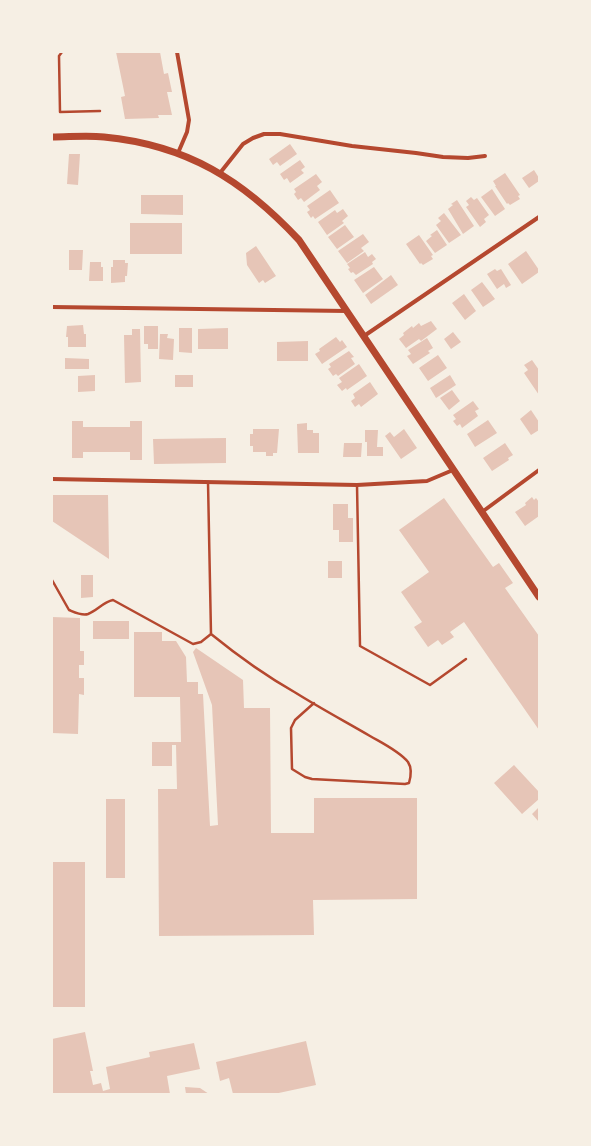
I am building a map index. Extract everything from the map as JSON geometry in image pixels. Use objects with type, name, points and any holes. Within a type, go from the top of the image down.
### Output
[{"type":"main road","points":[[52,137],[102,137],[154,146],[178,153],[220,173],[276,216],[294,235],[347,311],[539,597]]},
{"type":"street","points":[[176,52],[189,120],[187,132],[178,153]]},
{"type":"street","points":[[220,173],[243,144],[264,134],[280,134],[352,146],[443,157],[468,158],[485,156]]},
{"type":"street","points":[[364,336],[539,216]]},
{"type":"street","points":[[52,307],[347,311]]},
{"type":"street","points":[[52,479],[358,485],[427,481],[453,470]]},
{"type":"street","points":[[482,512],[539,470]]},
{"type":"lane","points":[[62,52],[59,56],[60,112],[100,111]]},
{"type":"lane","points":[[208,482],[211,634],[240,658],[296,694],[314,703],[377,740],[401,756],[411,768],[411,778],[409,783],[404,784],[312,779],[295,771],[291,766],[291,728],[294,720],[314,703]]},
{"type":"lane","points":[[358,485],[360,646],[430,685],[466,659]]},
{"type":"lane","points":[[52,580],[69,610],[87,615],[106,601],[113,600],[193,644],[201,642],[211,634]]},
{"type":"building","points":[[116,52],[160,52],[164,74],[168,73],[172,92],[167,92],[172,115],[158,115],[159,118],[125,119],[121,97],[125,96]]},
{"type":"building","points":[[290,144],[297,154],[280,166],[277,162],[273,165],[269,159]]},
{"type":"building","points":[[69,154],[80,154],[78,185],[67,184]]},
{"type":"building","points":[[300,160],[305,167],[301,170],[304,173],[290,183],[287,178],[284,180],[280,174]]},
{"type":"building","points":[[534,170],[539,178],[539,181],[529,188],[522,178]]},
{"type":"building","points":[[505,173],[520,195],[518,196],[520,199],[510,205],[508,203],[507,204],[493,181]]},
{"type":"building","points":[[316,174],[322,182],[317,186],[320,190],[304,202],[301,198],[298,200],[294,194],[296,192],[294,189]]},
{"type":"building","points":[[492,189],[505,209],[495,216],[481,197]]},
{"type":"building","points":[[330,190],[339,203],[315,219],[313,216],[311,218],[307,212],[310,210],[307,206]]},
{"type":"building","points":[[141,195],[183,195],[183,215],[141,214]]},
{"type":"building","points":[[471,197],[474,200],[477,198],[489,215],[484,219],[486,222],[480,227],[466,207],[469,205],[466,201]]},
{"type":"building","points":[[457,200],[474,226],[463,234],[448,209],[453,205],[451,204]]},
{"type":"building","points":[[343,209],[348,216],[342,221],[344,223],[327,235],[318,222],[335,210],[337,213]]},
{"type":"building","points":[[444,213],[461,235],[449,243],[436,225],[441,221],[438,218]]},
{"type":"building","points":[[130,223],[182,223],[182,254],[130,254]]},
{"type":"building","points":[[345,225],[354,237],[337,249],[328,237]]},
{"type":"building","points":[[437,230],[447,245],[435,253],[426,241],[432,236],[430,235]]},
{"type":"building","points":[[363,234],[369,242],[361,248],[364,251],[347,263],[338,251]]},
{"type":"building","points":[[419,235],[433,255],[431,256],[433,259],[423,265],[421,263],[420,264],[406,244]]},
{"type":"building","points":[[256,246],[276,276],[265,283],[263,280],[259,283],[247,265],[246,253]]},
{"type":"building","points":[[69,250],[83,250],[82,270],[69,270]]},
{"type":"building","points":[[526,251],[539,272],[522,284],[508,264]]},
{"type":"building","points":[[365,252],[368,257],[372,254],[376,259],[372,262],[373,264],[356,275],[353,272],[351,273],[347,264]]},
{"type":"building","points":[[113,260],[125,260],[125,263],[128,263],[125,282],[111,283],[111,267],[113,267]]},
{"type":"building","points":[[90,262],[101,262],[101,267],[103,267],[103,281],[89,281]]},
{"type":"building","points":[[374,267],[383,279],[363,293],[354,280]]},
{"type":"building","points":[[495,269],[497,271],[501,269],[511,285],[506,288],[504,284],[497,289],[487,274]]},
{"type":"building","points":[[391,275],[398,285],[371,304],[365,295]]},
{"type":"building","points":[[482,282],[495,299],[483,307],[471,290]]},
{"type":"building","points":[[464,294],[476,311],[465,320],[452,303]]},
{"type":"building","points":[[431,321],[437,329],[421,341],[419,339],[406,348],[399,339],[404,335],[403,333],[419,323],[421,326]]},
{"type":"building","points":[[83,325],[84,334],[86,334],[86,347],[68,347],[68,337],[66,337],[67,326]]},
{"type":"building","points":[[144,326],[158,326],[158,349],[148,349],[148,344],[144,344]]},
{"type":"building","points":[[179,328],[192,328],[192,353],[179,352]]},
{"type":"building","points":[[228,328],[228,349],[198,349],[198,329]]},
{"type":"building","points":[[132,329],[140,329],[141,382],[125,383],[124,335],[132,335]]},
{"type":"building","points":[[453,332],[461,342],[451,349],[444,339]]},
{"type":"building","points":[[160,334],[168,334],[167,338],[174,339],[173,360],[159,359]]},
{"type":"building","points":[[336,337],[340,342],[342,340],[347,347],[322,364],[315,354],[320,351],[319,349]]},
{"type":"building","points":[[427,338],[433,348],[428,351],[430,353],[413,364],[407,356],[411,354],[408,350]]},
{"type":"building","points":[[308,341],[308,361],[277,361],[277,342]]},
{"type":"building","points":[[349,351],[354,357],[351,358],[355,364],[338,376],[336,374],[333,376],[328,369],[331,367],[329,364]]},
{"type":"building","points":[[438,355],[447,368],[428,381],[419,368]]},
{"type":"building","points":[[65,358],[89,359],[89,369],[65,369]]},
{"type":"building","points":[[532,360],[539,370],[539,395],[524,373],[528,370],[524,365]]},
{"type":"building","points":[[359,364],[367,376],[347,390],[346,388],[342,391],[337,385],[342,382],[339,378]]},
{"type":"building","points":[[95,375],[95,391],[78,392],[78,376]]},
{"type":"building","points":[[175,375],[193,375],[193,387],[175,387]]},
{"type":"building","points":[[450,375],[456,385],[436,398],[430,388]]},
{"type":"building","points":[[370,382],[378,394],[361,407],[359,404],[355,407],[351,401],[355,398],[353,394]]},
{"type":"building","points":[[452,390],[460,401],[449,410],[440,398]]},
{"type":"building","points":[[473,401],[479,409],[475,411],[478,416],[462,428],[460,424],[457,426],[453,421],[456,419],[453,415]]},
{"type":"building","points":[[531,410],[539,422],[539,430],[531,435],[520,419]]},
{"type":"building","points":[[488,420],[497,433],[475,447],[467,434]]},
{"type":"building","points":[[72,421],[83,421],[83,427],[130,427],[130,421],[142,421],[142,460],[130,460],[130,452],[83,452],[83,458],[72,458]]},
{"type":"building","points":[[307,423],[307,430],[313,430],[313,433],[319,433],[319,453],[298,453],[297,424]]},
{"type":"building","points":[[253,429],[279,429],[277,453],[273,453],[273,456],[266,456],[266,452],[253,452],[253,446],[250,446],[250,434],[253,434]]},
{"type":"building","points":[[404,429],[417,448],[401,459],[385,436],[390,432],[394,437]]},
{"type":"building","points":[[365,430],[378,430],[377,447],[383,447],[383,456],[367,456]]},
{"type":"building","points":[[226,438],[226,463],[154,464],[153,439]]},
{"type":"building","points":[[344,443],[362,443],[361,457],[343,457]]},
{"type":"building","points":[[505,443],[513,455],[508,458],[509,460],[492,471],[483,458]]},
{"type":"building","points":[[52,495],[108,495],[109,559],[52,521]]},
{"type":"building","points":[[532,497],[534,500],[536,498],[539,502],[539,516],[525,526],[515,512],[526,505],[525,503]]},
{"type":"building","points":[[444,498],[493,567],[499,563],[513,583],[505,588],[539,636],[539,730],[464,622],[450,632],[454,637],[442,645],[438,640],[428,647],[414,627],[422,622],[401,592],[429,572],[399,530]]},
{"type":"building","points":[[333,504],[348,504],[348,518],[353,518],[353,542],[339,542],[339,530],[333,530]]},
{"type":"building","points":[[328,561],[342,561],[342,578],[328,578]]},
{"type":"building","points":[[81,575],[93,575],[93,597],[81,598]]},
{"type":"building","points":[[52,617],[80,618],[80,651],[84,651],[84,665],[79,665],[79,678],[84,678],[84,695],[79,694],[78,734],[52,733]]},
{"type":"building","points":[[93,621],[129,621],[129,639],[93,639]]},
{"type":"building","points":[[134,632],[162,632],[162,641],[176,641],[186,657],[187,682],[198,682],[198,694],[203,694],[210,826],[218,825],[212,705],[193,652],[196,648],[243,680],[244,708],[270,708],[271,833],[314,833],[314,798],[417,798],[417,899],[313,900],[314,935],[159,936],[158,789],[177,789],[176,745],[172,745],[172,766],[152,766],[152,742],[181,742],[180,697],[134,697]]},
{"type":"building","points":[[514,765],[539,792],[539,799],[522,814],[494,783]]},
{"type":"building","points":[[106,799],[125,799],[125,878],[106,878]]},
{"type":"building","points":[[539,807],[539,822],[532,814]]},
{"type":"building","points":[[52,862],[85,862],[85,1007],[52,1007]]},
{"type":"building","points":[[85,1032],[93,1071],[90,1071],[93,1085],[101,1083],[103,1091],[110,1089],[106,1067],[150,1057],[149,1052],[194,1043],[200,1069],[167,1076],[170,1094],[52,1094],[52,1039]]},
{"type":"building","points":[[306,1041],[316,1085],[274,1094],[233,1094],[229,1078],[220,1081],[216,1062]]},
{"type":"building","points":[[185,1087],[200,1088],[209,1094],[186,1094]]}]
